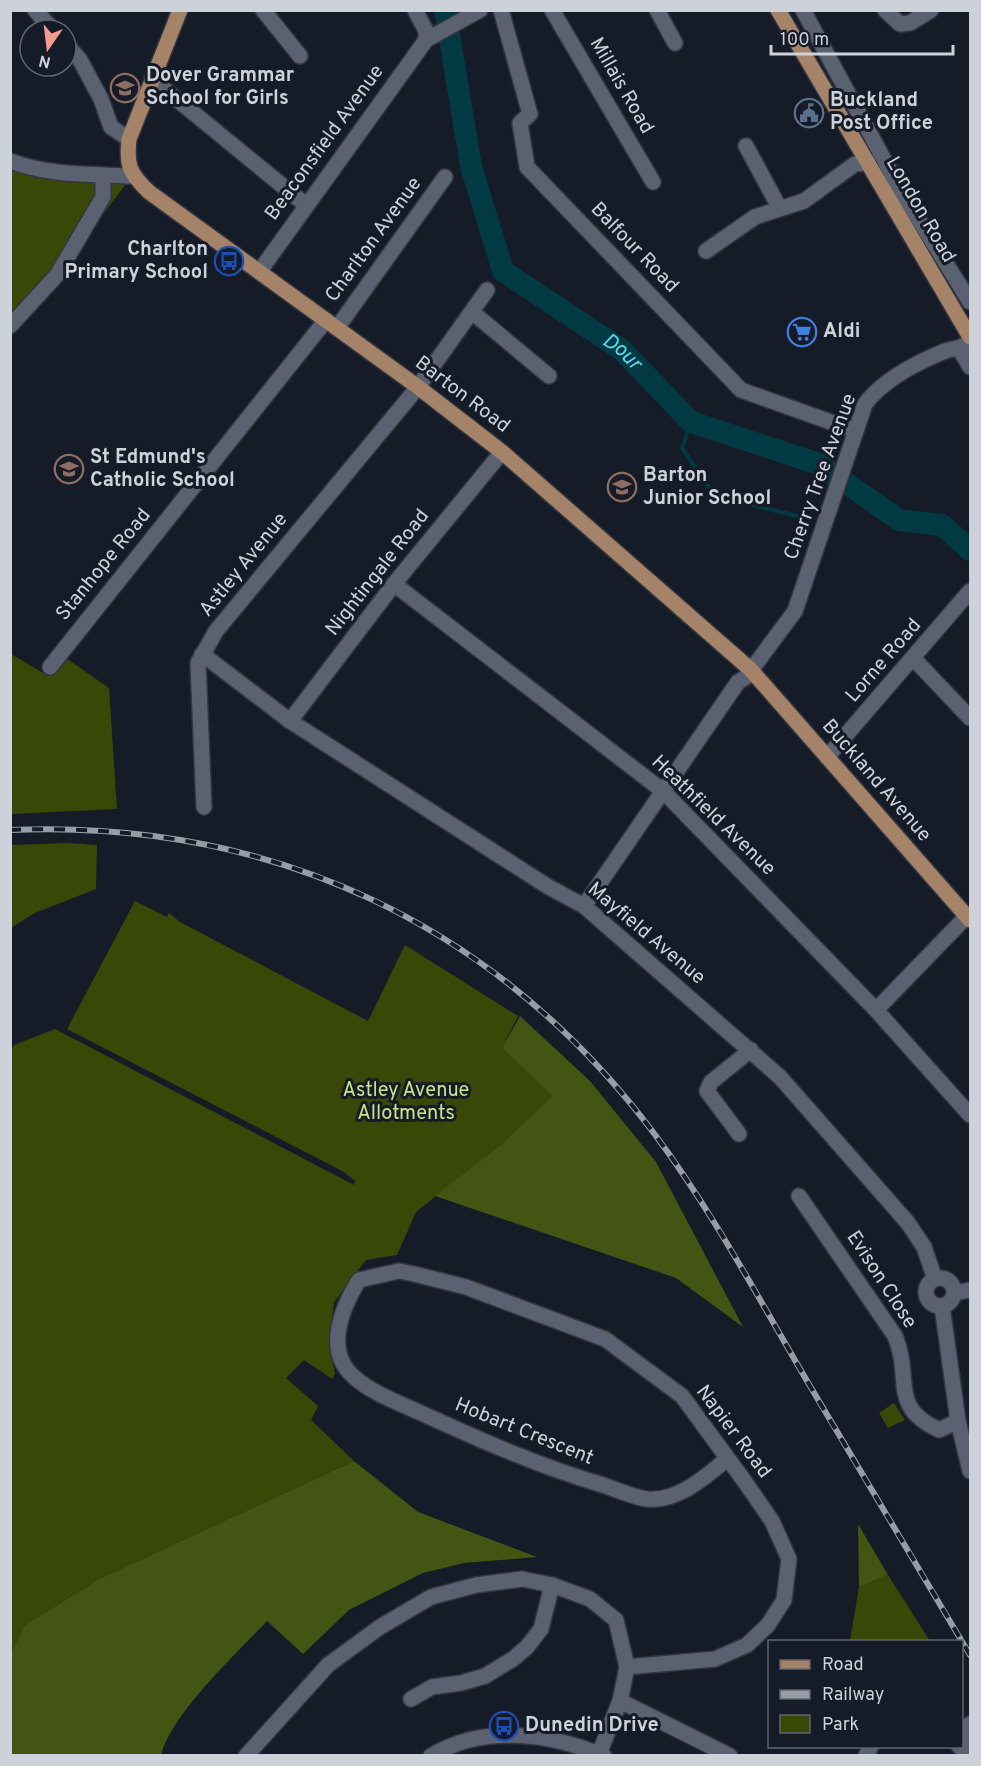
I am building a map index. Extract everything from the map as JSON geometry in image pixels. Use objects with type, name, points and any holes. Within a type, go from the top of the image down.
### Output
[{"type":"main road","points":[[132,176],[127,154],[129,139],[180,10]]},
{"type":"main road","name":"London Road","points":[[778,10],[868,163],[895,195],[967,342]]},
{"type":"main road","name":"Barton Road","points":[[132,176],[149,192],[215,237],[502,452],[750,669]]},
{"type":"main road","name":"Buckland Avenue","points":[[750,669],[969,918]]},
{"type":"street","points":[[263,10],[300,56]]},
{"type":"street","points":[[415,10],[426,31],[426,40],[480,10]]},
{"type":"street","name":"Balfour Road","points":[[501,10],[530,114],[520,123],[527,167],[741,390],[856,431]]},
{"type":"street","name":"Millais Road","points":[[552,10],[653,182]]},
{"type":"street","points":[[657,10],[675,43]]},
{"type":"street","points":[[803,10],[895,195],[964,278],[970,302]]},
{"type":"street","points":[[885,10],[900,24],[910,23],[931,10]]},
{"type":"street","name":"Beaconsfield Avenue","points":[[259,272],[426,40]]},
{"type":"street","points":[[78,60],[101,99],[111,127],[129,139]]},
{"type":"street","points":[[152,79],[306,205]]},
{"type":"street","points":[[746,146],[779,207]]},
{"type":"street","points":[[10,161],[64,173],[103,177],[132,176]]},
{"type":"street","points":[[706,251],[756,217],[779,207],[804,201],[855,164],[868,163]]},
{"type":"street","points":[[10,326],[57,275],[103,197],[103,177]]},
{"type":"street","name":"Charlton Avenue","points":[[331,324],[445,177]]},
{"type":"street","name":"Astley Avenue","points":[[204,807],[199,675],[202,654],[216,631],[418,387],[488,290]]},
{"type":"street","points":[[472,312],[549,376]]},
{"type":"street","name":"Stanhope Road","points":[[50,667],[331,324]]},
{"type":"street","name":"Cherry Tree Avenue","points":[[584,906],[738,682],[795,611],[865,404],[875,390],[947,350],[967,342]]},
{"type":"street","name":"London Road","points":[[967,342],[970,367]]},
{"type":"street","name":"Nightingale Road","points":[[290,722],[394,584],[502,452]]},
{"type":"street","name":"Heathfield Avenue","points":[[394,584],[663,791],[876,1010],[970,1115]]},
{"type":"street","name":"Lorne Road","points":[[827,757],[914,659],[970,591]]},
{"type":"street","name":"Mayfield Avenue","points":[[202,654],[290,722],[547,886],[584,906],[751,1050],[780,1077],[908,1223],[924,1247],[935,1279],[927,1287],[927,1296],[933,1303],[942,1306]]},
{"type":"street","points":[[914,659],[970,718]]},
{"type":"street","points":[[876,1010],[969,918]]},
{"type":"street","points":[[739,1134],[707,1091],[711,1082],[751,1050]]},
{"type":"street","name":"Evison Close","points":[[799,1196],[895,1336],[902,1353],[903,1388],[909,1408],[921,1421],[939,1430],[958,1421]]},
{"type":"street","name":"Napier Road","points":[[338,1330],[344,1303],[359,1280],[399,1271],[466,1287],[604,1339],[682,1396],[772,1521],[789,1559],[784,1600],[768,1625],[747,1645],[716,1659],[627,1667]]},
{"type":"street","points":[[935,1279],[949,1282],[954,1293],[950,1302],[942,1306],[958,1421],[970,1471]]},
{"type":"street","points":[[954,1293],[970,1290]]},
{"type":"street","name":"Hobart Crescent","points":[[338,1330],[341,1357],[352,1376],[384,1396],[462,1431],[578,1478],[648,1499],[674,1496],[727,1459]]},
{"type":"street","points":[[246,1755],[328,1665],[380,1627],[431,1597],[476,1585],[522,1579],[552,1585],[590,1599],[616,1620],[627,1667],[620,1701],[601,1755],[552,1740],[509,1734],[472,1738],[431,1755]]},
{"type":"street","points":[[411,1699],[432,1688],[485,1676],[513,1659],[527,1647],[541,1629],[552,1585]]},
{"type":"street","points":[[620,1701],[730,1755]]},
{"type":"street","points":[[963,1739],[970,1724]]},
{"type":"green space","points":[[10,161],[132,176],[57,275],[10,326]]},
{"type":"green space","points":[[11,654],[48,676],[63,656],[109,688],[117,809],[11,814]]},
{"type":"green space","points":[[67,843],[97,845],[96,889],[35,913],[11,928],[11,845]]},
{"type":"green space","name":"Astley Avenue Allotments","points":[[135,901],[167,917],[169,913],[180,922],[368,1021],[405,945],[518,1016],[502,1048],[554,1096],[499,1146],[416,1212],[397,1255],[366,1260],[334,1302],[329,1343],[335,1374],[332,1379],[304,1360],[286,1378],[318,1406],[311,1420],[354,1461],[99,1579],[25,1625],[11,1653],[10,1052],[14,1045],[55,1029],[354,1185],[355,1181],[344,1172],[67,1029]]},
{"type":"green space","points":[[520,1016],[590,1081],[656,1162],[743,1327],[676,1278],[435,1196],[499,1146],[553,1096],[502,1048]]},
{"type":"green space","points":[[894,1403],[905,1420],[888,1428],[879,1413]]},
{"type":"green space","points":[[354,1461],[418,1512],[537,1557],[464,1563],[423,1573],[349,1610],[303,1654],[267,1621],[191,1703],[167,1739],[161,1755],[11,1755],[11,1653],[25,1625],[99,1579]]},
{"type":"green space","points":[[858,1524],[888,1575],[859,1587]]},
{"type":"green space","points":[[888,1575],[929,1640],[850,1640],[859,1587]]},
{"type":"waterway","name":"Dour","points":[[445,10],[471,166],[503,271],[622,350],[691,422],[819,464],[899,520],[942,525],[970,550]]},
{"type":"waterway","points":[[691,422],[682,448],[715,496],[797,516]]},
{"type":"railway","points":[[10,830],[106,831],[198,843],[287,866],[370,899],[449,942],[523,996],[591,1059],[653,1132],[675,1162],[735,1257],[961,1640]]},
{"type":"railway","points":[[963,1643],[970,1655]]},
{"type":"place","name":"Dover Grammar School for Girls","points":[[125,88]]},
{"type":"place","name":"Buckland Post Office","points":[[809,113]]},
{"type":"place","name":"Charlton Primary School","points":[[229,261]]},
{"type":"place","name":"Aldi","points":[[802,332]]},
{"type":"place","name":"St Edmund's Catholic School","points":[[69,469]]},
{"type":"place","name":"Barton Junior School","points":[[622,487]]},
{"type":"place","name":"Dunedin Drive","points":[[504,1726]]}]
